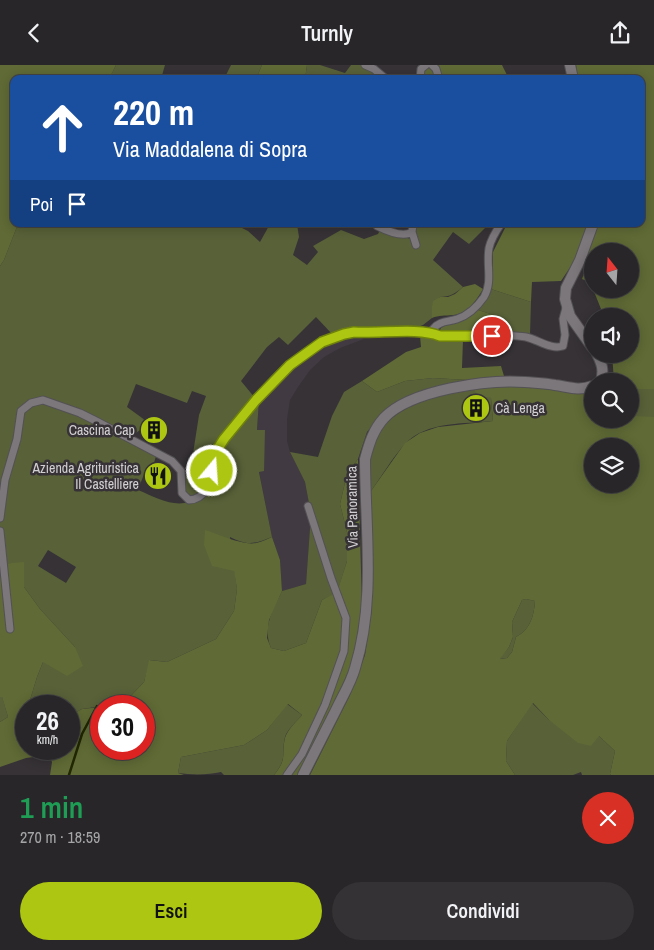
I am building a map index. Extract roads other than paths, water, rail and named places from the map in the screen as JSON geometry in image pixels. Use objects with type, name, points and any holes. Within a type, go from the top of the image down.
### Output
[{"type":"street","points":[[365,65],[381,75]]},
{"type":"street","points":[[380,227],[403,235],[409,235],[412,232]]},
{"type":"street","points":[[413,227],[412,232],[416,245]]},
{"type":"street","points":[[434,333],[433,329],[435,326],[466,315],[476,307],[484,296],[488,287],[488,250],[490,242],[499,227]]},
{"type":"street","points":[[584,336],[570,317],[565,299],[566,288],[580,260],[592,227]]},
{"type":"street","points":[[0,518],[5,480],[17,439],[21,411],[31,403],[43,400],[80,413],[172,461],[180,471],[182,493],[189,500],[192,500],[198,498],[206,490],[214,459],[224,439],[256,400],[290,365],[322,342],[344,334],[419,332],[434,333],[440,336],[526,337],[559,348],[565,342],[563,319],[566,307]]},
{"type":"street","name":"Via Panoramica","points":[[303,775],[345,692],[359,654],[367,591],[365,459],[377,427],[386,417],[403,405],[434,393],[469,384],[503,381],[584,389]]},
{"type":"street","points":[[287,775],[302,754],[325,705],[344,651],[346,618],[330,578],[308,507]]},
{"type":"street","points":[[0,531],[10,629]]},
{"type":"waterway","points":[[69,775],[82,734],[90,719]]},
{"type":"place","name":"Cà Lenga","points":[[476,408]]},
{"type":"place","name":"Cascina Cap","points":[[154,430]]},
{"type":"place","name":"Azienda Agrituristica Il Castelliere","points":[[158,476]]}]
